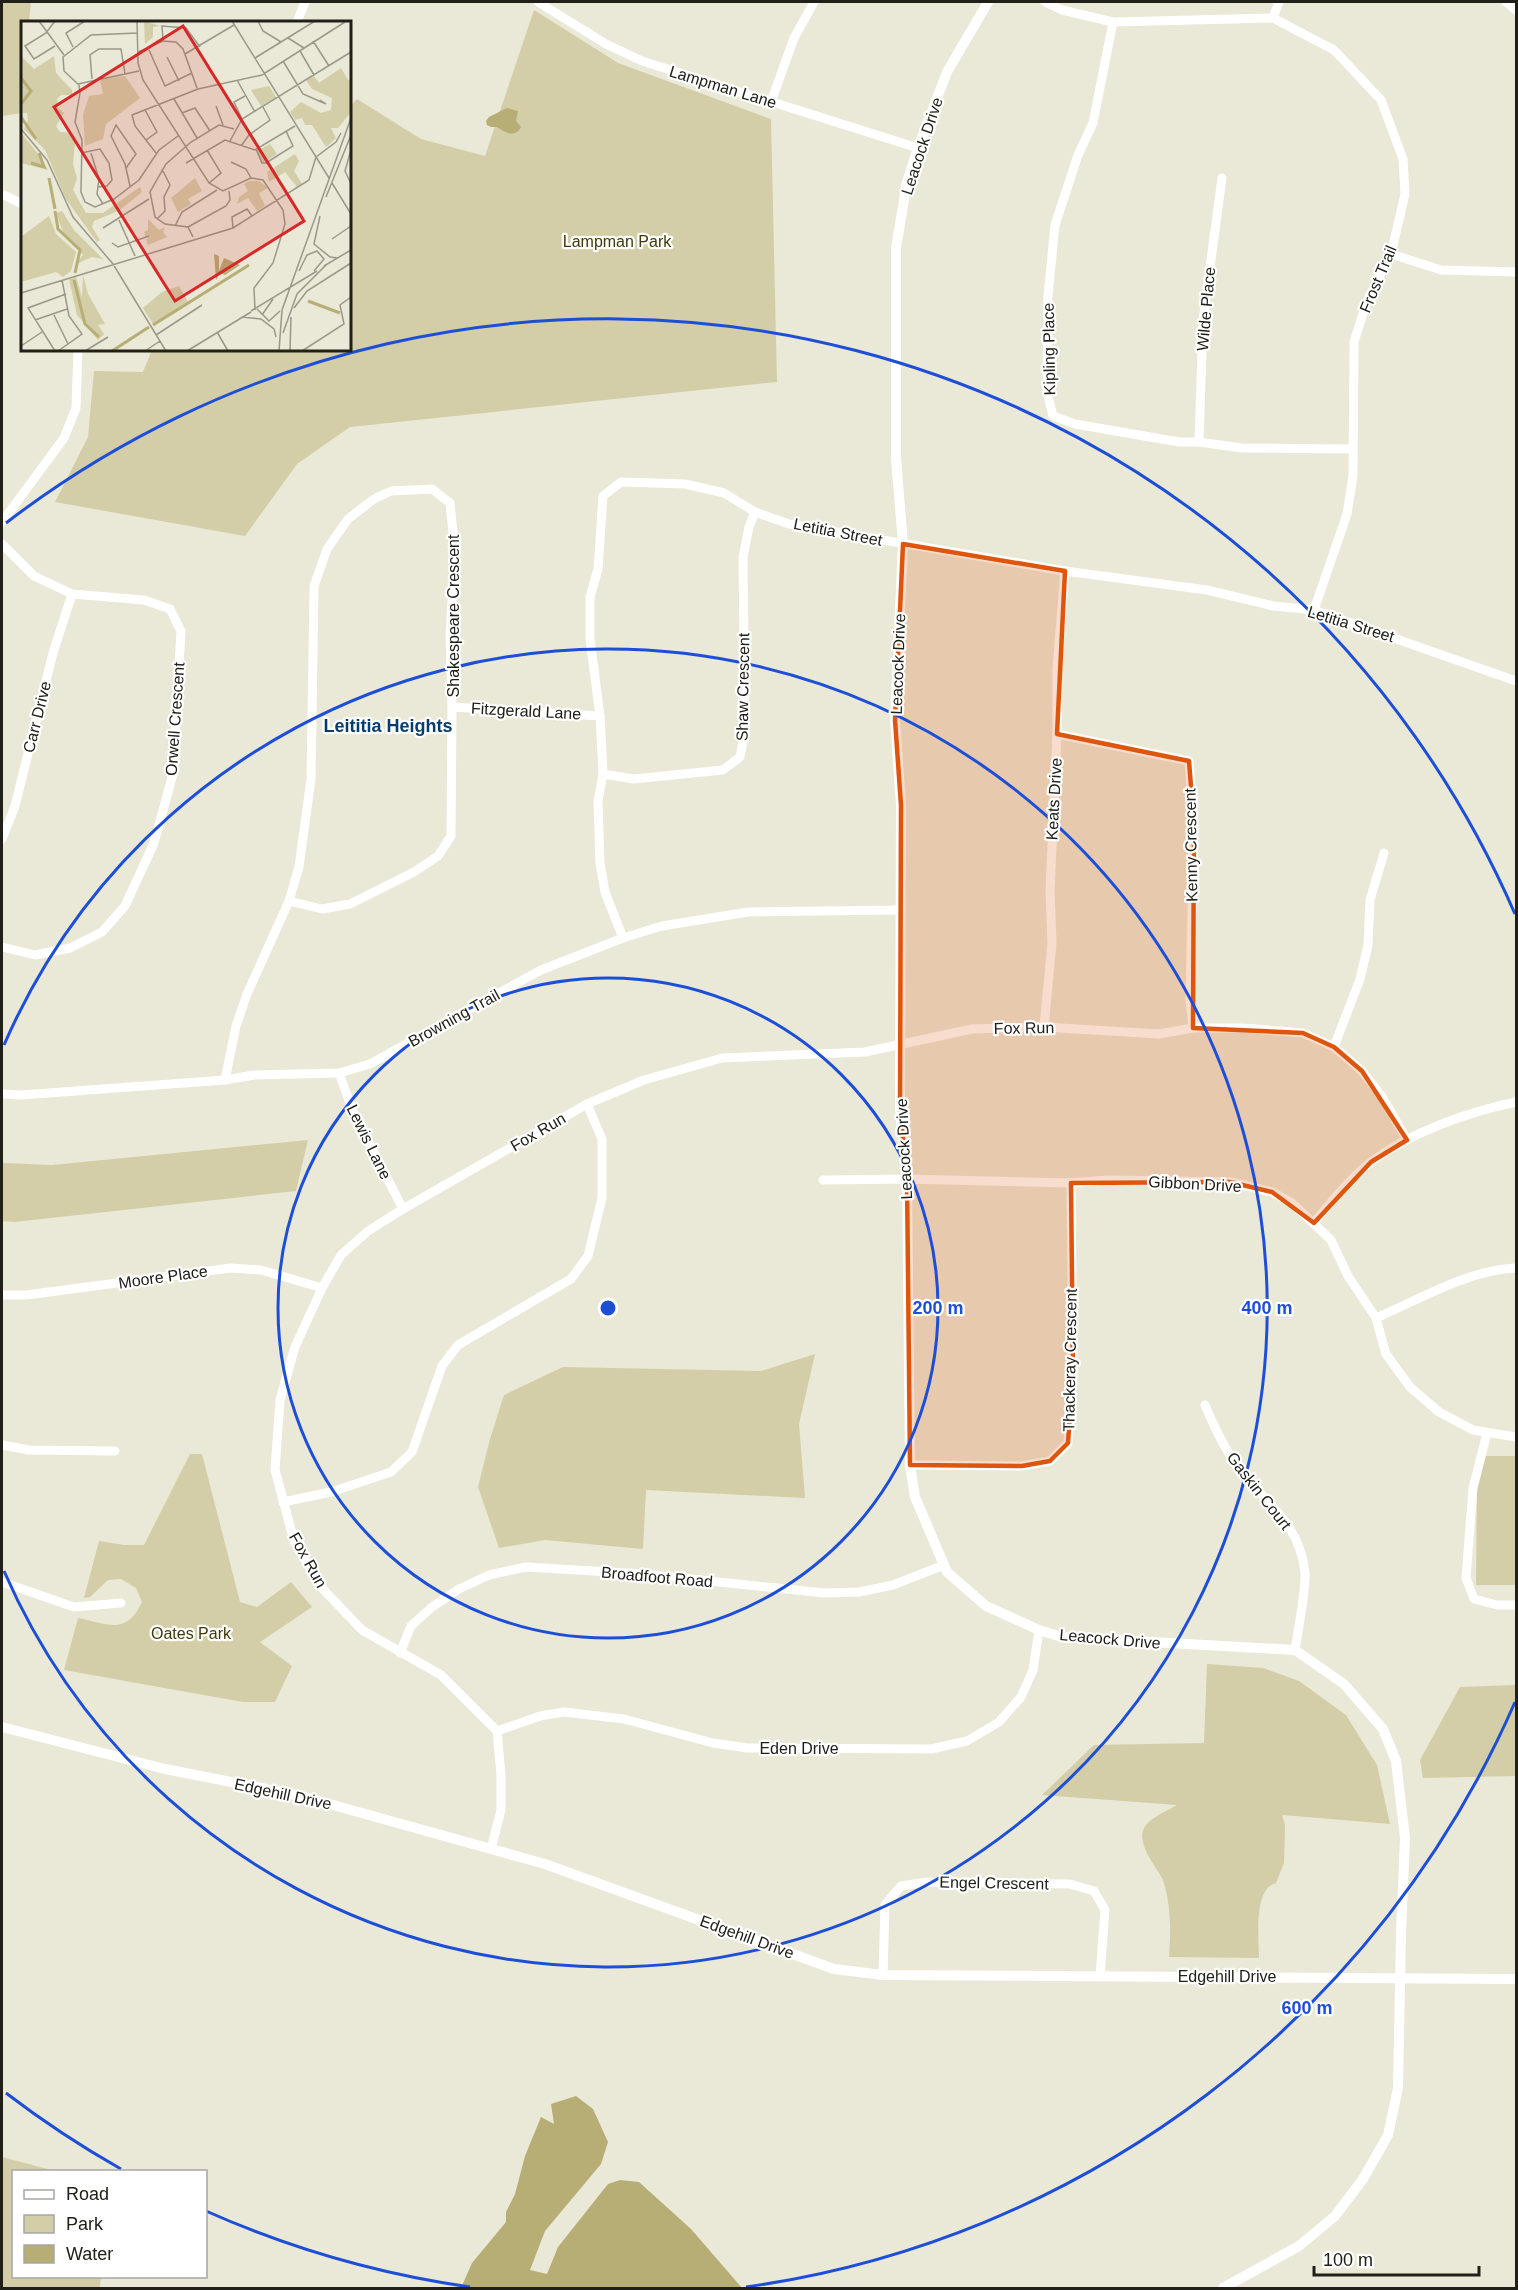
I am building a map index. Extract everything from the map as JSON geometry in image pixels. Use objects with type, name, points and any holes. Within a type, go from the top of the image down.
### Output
[{"type":"street","points":[[297,21],[305,2]]},
{"type":"street","name":"Lampman Lane","points":[[538,2],[606,44],[642,62],[918,148]]},
{"type":"street","points":[[771,102],[794,38],[814,2]]},
{"type":"street","name":"Leacock Drive","points":[[988,2],[947,72],[918,148],[907,182],[896,248],[896,458],[903,544],[895,720],[901,805],[900,1110],[907,1179],[910,1465],[915,1497],[947,1572],[986,1606],[1039,1630],[1062,1637],[1295,1650]]},
{"type":"street","name":"Frost Trail","points":[[1045,2],[1062,10],[1113,22],[1273,18],[1335,50],[1381,100],[1403,159],[1405,194],[1391,254],[1367,301],[1354,342],[1353,477],[1347,514],[1314,610]]},
{"type":"street","points":[[1273,18],[1279,2]]},
{"type":"street","points":[[1506,2],[1516,10]]},
{"type":"street","name":"Kipling Place","points":[[1113,22],[1093,123],[1078,155],[1055,225],[1047,296],[1047,392],[1053,416],[1075,424],[1179,442],[1199,441],[1242,448],[1353,449]]},
{"type":"street","name":"Wilde Place","points":[[1199,441],[1203,320],[1222,178]]},
{"type":"street","points":[[4,195],[21,204]]},
{"type":"street","points":[[1391,254],[1441,270],[1516,272]]},
{"type":"street","points":[[2,522],[64,438],[76,408],[78,351]]},
{"type":"street","name":"Letitia Street","points":[[622,938],[605,892],[600,863],[598,801],[603,774],[600,716],[590,639],[590,597],[598,569],[603,495],[621,482],[685,484],[724,493],[755,512],[789,524],[1065,571],[1207,590],[1274,606],[1314,610],[1516,681]]},
{"type":"street","name":"Shakespeare Crescent","points":[[225,1080],[236,1026],[247,994],[289,902],[299,867],[312,779],[314,586],[327,549],[348,519],[374,499],[391,491],[432,489],[450,503],[455,553],[450,634],[451,836],[438,856],[414,872],[350,904],[322,909],[289,902]]},
{"type":"street","name":"Shaw Crescent","points":[[603,774],[633,779],[723,770],[740,757],[745,731],[743,557],[749,527],[755,512]]},
{"type":"street","name":"Orwell Crescent","points":[[2,544],[34,576],[72,594],[144,600],[170,609],[181,631],[173,774],[154,843],[125,906],[102,932],[70,948],[34,955],[2,947]]},
{"type":"street","name":"Keats Drive","points":[[1044,1027],[1052,943],[1050,891],[1057,734],[1057,668],[1065,571]]},
{"type":"street","name":"Carr Drive","points":[[2,839],[15,807],[53,653],[72,594]]},
{"type":"street","name":"Fitzgerald Lane","points":[[452,706],[600,716]]},
{"type":"street","name":"Kenny Crescent","points":[[1057,734],[1189,761],[1194,825],[1190,999],[1193,1028]]},
{"type":"street","points":[[1334,1047],[1360,980],[1368,945],[1370,900],[1384,853]]},
{"type":"street","name":"Browning Trail","points":[[2,1094],[21,1095],[225,1080],[254,1075],[339,1073],[370,1064],[541,970],[622,938],[662,927],[748,912],[900,910]]},
{"type":"street","name":"Fox Run","points":[[497,1731],[441,1675],[362,1630],[321,1587],[294,1541],[275,1470],[280,1400],[295,1347],[322,1288],[341,1255],[368,1232],[403,1209],[586,1104],[645,1080],[722,1058],[865,1052],[972,1029],[1044,1027],[1159,1034],[1193,1028],[1244,1028],[1303,1033],[1334,1047],[1362,1071],[1383,1098],[1407,1140]]},
{"type":"street","name":"Lewis Lane","points":[[339,1073],[354,1114],[403,1209]]},
{"type":"street","points":[[1314,1223],[1344,1187],[1371,1162],[1407,1140],[1480,1110],[1516,1102]]},
{"type":"street","points":[[283,1502],[331,1492],[391,1472],[412,1452],[442,1366],[458,1345],[571,1279],[588,1256],[602,1198],[603,1139],[586,1104]]},
{"type":"street","name":"Gibbon Drive","points":[[824,1180],[1230,1182],[1272,1192],[1292,1203],[1331,1240],[1348,1276],[1376,1318],[1386,1354],[1410,1387],[1439,1412],[1473,1430],[1516,1437]]},
{"type":"street","name":"Thackeray Crescent","points":[[910,1465],[1022,1466],[1050,1461],[1068,1443],[1073,1371],[1071,1183]]},
{"type":"street","name":"Moore Place","points":[[2,1295],[26,1295],[231,1268],[261,1270],[322,1288]]},
{"type":"street","points":[[1376,1318],[1465,1279],[1503,1268],[1516,1268]]},
{"type":"street","name":"Gaskin Court","points":[[1205,1405],[1220,1441],[1241,1470],[1286,1521],[1299,1545],[1305,1574],[1295,1650]]},
{"type":"street","points":[[1487,1433],[1473,1488],[1466,1578],[1474,1599],[1497,1605],[1516,1605]]},
{"type":"street","points":[[2,1445],[29,1450],[115,1451]]},
{"type":"street","name":"Broadfoot Road","points":[[400,1653],[411,1626],[432,1606],[459,1589],[489,1575],[526,1567],[643,1574],[824,1593],[859,1592],[893,1585],[944,1565]]},
{"type":"street","points":[[2,1582],[74,1607],[121,1603]]},
{"type":"street","name":"Eden Drive","points":[[497,1731],[540,1716],[564,1712],[624,1719],[713,1743],[747,1748],[931,1749],[967,1741],[999,1722],[1021,1697],[1033,1670],[1039,1630]]},
{"type":"street","points":[[1223,2289],[1299,2246],[1335,2216],[1363,2179],[1388,2135],[1398,2088],[1406,1838],[1396,1761],[1383,1729],[1344,1684],[1295,1650]]},
{"type":"street","name":"Edgehill Drive","points":[[2,1727],[165,1769],[297,1795],[545,1864],[834,1969],[883,1975],[1516,1979]]},
{"type":"street","points":[[491,1849],[501,1810],[497,1731]]},
{"type":"street","name":"Engel Crescent","points":[[883,1975],[885,1905],[901,1886],[927,1882],[1070,1884],[1094,1891],[1105,1910],[1100,1976]]},
{"type":"highlighted area","points":[[903,544],[1065,571],[1057,734],[1189,761],[1194,825],[1193,1028],[1303,1033],[1334,1047],[1362,1071],[1407,1140],[1371,1162],[1314,1223],[1272,1192],[1230,1182],[1071,1183],[1073,1371],[1068,1443],[1050,1461],[1022,1466],[910,1465],[907,1179],[900,1110],[901,805],[895,720]]},
{"type":"green space","points":[[2,2],[31,2],[29,21],[21,21],[21,113],[2,116]]},
{"type":"green space","name":"Lampman Park","points":[[534,10],[618,63],[771,119],[777,382],[350,427],[297,464],[245,536],[55,502],[88,437],[94,371],[143,372],[152,351],[351,351],[351,106],[357,99],[421,139],[485,156]]},
{"type":"green space","points":[[308,1140],[296,1191],[14,1222],[2,1221],[2,1163],[52,1165]]},
{"type":"green space","points":[[815,1354],[799,1424],[805,1498],[646,1490],[643,1549],[545,1540],[499,1548],[478,1487],[504,1395],[563,1367],[761,1371]]},
{"type":"green space","name":"Oates Park","points":[[190,1454],[202,1454],[240,1602],[257,1607],[291,1582],[312,1607],[260,1642],[292,1666],[275,1702],[243,1702],[64,1670],[78,1618],[107,1625],[123,1624],[136,1613],[142,1602],[136,1588],[121,1579],[108,1580],[90,1597],[84,1598],[99,1541],[144,1545]]},
{"type":"green space","points":[[1486,1456],[1516,1456],[1516,1585],[1476,1585],[1477,1482]]},
{"type":"green space","points":[[1207,1664],[1263,1668],[1299,1681],[1346,1715],[1377,1765],[1390,1824],[1282,1815],[1285,1825],[1284,1863],[1276,1883],[1264,1894],[1261,1904],[1258,1927],[1259,1958],[1169,1957],[1168,1901],[1162,1878],[1146,1850],[1143,1832],[1145,1826],[1151,1821],[1177,1805],[1042,1795],[1094,1745],[1204,1743]]},
{"type":"green space","points":[[1516,1685],[1516,1776],[1423,1778],[1420,1760],[1460,1687]]},
{"type":"green space","points":[[2,2157],[51,2170],[12,2170],[12,2278],[101,2278],[100,2288],[2,2288]]},
{"type":"water","points":[[507,108],[518,111],[516,121],[521,127],[519,130],[510,133],[487,125],[486,121],[489,117]]},
{"type":"water","points":[[576,2096],[593,2109],[608,2142],[601,2164],[545,2231],[530,2270],[547,2274],[558,2247],[608,2184],[620,2180],[639,2182],[691,2229],[742,2288],[461,2288],[472,2263],[506,2222],[506,2212],[515,2194],[525,2156],[541,2117],[554,2124],[551,2104]]},
{"type":"district","name":"Leititia Heights","points":[[388,726]]}]
